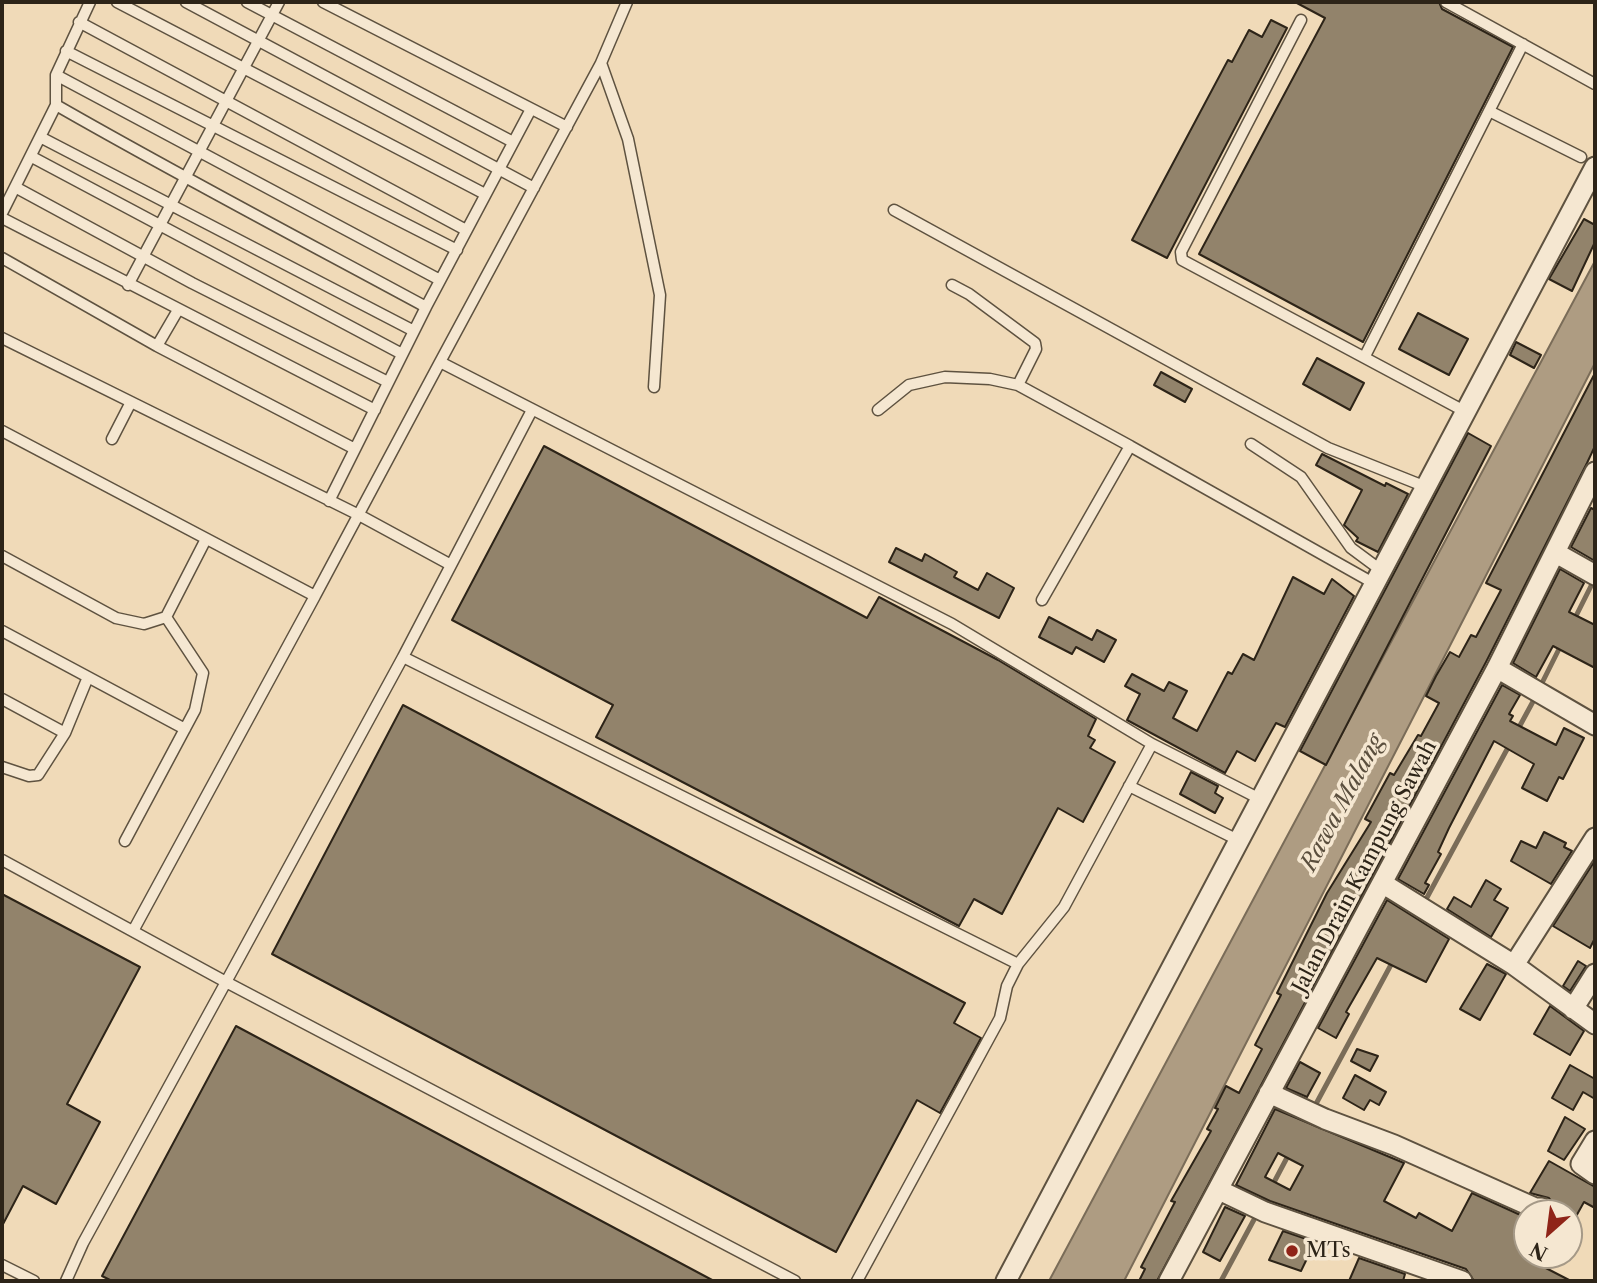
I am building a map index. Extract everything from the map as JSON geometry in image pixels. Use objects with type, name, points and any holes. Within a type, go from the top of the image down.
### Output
[{"type":"street","points":[[1006,1281],[1466,412],[1588,162]]},
{"type":"street","name":"Jalan Drain Kampung Sawah","points":[[1169,1281],[1497,668],[1595,472]]},
{"type":"street","points":[[1556,553],[1593,574]]},
{"type":"street","points":[[1497,668],[1595,725]]},
{"type":"street","points":[[1514,965],[1595,838]]},
{"type":"street","points":[[1382,883],[1412,899],[1514,965],[1595,1024]]},
{"type":"street","points":[[1573,1009],[1595,974]]},
{"type":"street","points":[[1269,1093],[1515,1199]]},
{"type":"street","points":[[1595,1140],[1581,1164],[1595,1174]]},
{"type":"street","points":[[1219,1190],[1265,1212],[1462,1281]]},
{"type":"lane","points":[[90,2],[56,75],[56,105],[2,216],[128,285],[374,410]]},
{"type":"lane","points":[[117,2],[242,70],[485,194]]},
{"type":"lane","points":[[186,2],[534,188]]},
{"type":"lane","points":[[247,2],[513,142]]},
{"type":"lane","points":[[128,285],[279,2]]},
{"type":"lane","points":[[323,2],[567,127]]},
{"type":"lane","points":[[132,931],[567,127],[601,63],[627,2]]},
{"type":"lane","points":[[1446,2],[1595,84]]},
{"type":"lane","points":[[1301,20],[1181,252],[1182,260],[1466,412]]},
{"type":"lane","points":[[79,22],[466,230]]},
{"type":"lane","points":[[1365,356],[1523,44]]},
{"type":"lane","points":[[66,51],[457,250]]},
{"type":"lane","points":[[601,63],[628,139],[660,295],[654,387]]},
{"type":"lane","points":[[56,75],[440,279]]},
{"type":"lane","points":[[56,105],[184,179],[240,206],[426,307]]},
{"type":"lane","points":[[330,501],[440,279],[531,109]]},
{"type":"lane","points":[[1489,111],[1588,162]]},
{"type":"lane","points":[[42,138],[172,203],[414,331]]},
{"type":"lane","points":[[32,157],[402,354]]},
{"type":"lane","points":[[15,187],[143,257],[388,382]]},
{"type":"lane","points":[[894,210],[1328,448],[1426,487]]},
{"type":"lane","points":[[2,258],[157,346],[355,449]]},
{"type":"lane","points":[[952,285],[969,294],[1035,343],[1036,349],[1018,385]]},
{"type":"lane","points":[[157,346],[178,310]]},
{"type":"lane","points":[[2,338],[359,515],[451,565]]},
{"type":"lane","points":[[440,362],[952,624],[1152,744],[1262,800]]},
{"type":"lane","points":[[878,410],[909,385],[945,377],[990,379],[1018,385],[1379,578]]},
{"type":"lane","points":[[112,439],[131,402]]},
{"type":"lane","points":[[66,1281],[83,1243],[403,657],[532,410]]},
{"type":"lane","points":[[2,432],[315,596]]},
{"type":"lane","points":[[1251,444],[1301,477],[1351,548],[1379,578]]},
{"type":"lane","points":[[1042,600],[1095,502],[1130,446]]},
{"type":"lane","points":[[2,556],[116,618],[144,624],[166,617],[206,539]]},
{"type":"lane","points":[[125,842],[195,709],[203,673],[166,617]]},
{"type":"lane","points":[[2,631],[185,729]]},
{"type":"lane","points":[[403,657],[1018,964]]},
{"type":"lane","points":[[2,767],[29,776],[38,775],[65,733],[88,677]]},
{"type":"lane","points":[[2,699],[65,733]]},
{"type":"lane","points":[[857,1281],[1000,1018],[1007,986],[1018,964],[1064,907],[1152,744]]},
{"type":"lane","points":[[1129,786],[1240,841]]},
{"type":"lane","points":[[2,860],[226,982],[795,1281]]},
{"type":"lane","points":[[2,1265],[34,1281]]},
{"type":"water","name":"Rawa Malang","points":[[1595,261],[1595,363],[1124,1281],[1049,1281]]},
{"type":"building","points":[[1295,2],[1439,2],[1442,9],[1513,47],[1363,342],[1199,254],[1325,18]]},
{"type":"building","points":[[1271,20],[1287,28],[1167,258],[1132,240],[1228,60],[1232,62],[1249,30],[1262,37]]},
{"type":"building","points":[[1584,219],[1595,225],[1595,242],[1572,291],[1549,279]]},
{"type":"building","points":[[1418,313],[1468,339],[1449,375],[1399,349]]},
{"type":"building","points":[[1516,342],[1541,355],[1534,368],[1510,355]]},
{"type":"building","points":[[1317,358],[1364,383],[1350,410],[1303,384]]},
{"type":"building","points":[[1161,372],[1192,389],[1185,402],[1154,385]]},
{"type":"building","points":[[1595,373],[1595,446],[1587,463],[1486,662],[1157,1281],[1139,1281],[1145,1269],[1141,1267],[1175,1202],[1171,1201],[1211,1131],[1207,1129],[1226,1086],[1239,1093],[1262,1049],[1255,1045],[1281,995],[1277,993],[1327,893],[1371,822],[1365,819],[1390,773],[1394,775],[1418,735],[1421,736],[1439,703],[1426,696],[1436,676],[1450,652],[1459,657],[1471,635],[1476,637],[1501,590],[1486,583]]},
{"type":"building","points":[[1468,433],[1491,446],[1326,765],[1300,751]]},
{"type":"building","points":[[544,446],[867,618],[879,597],[998,660],[1096,719],[1088,736],[1095,740],[1090,748],[1115,762],[1083,822],[1058,808],[1002,914],[974,899],[959,926],[596,737],[613,705],[452,620]]},
{"type":"building","points":[[1322,454],[1385,486],[1386,483],[1408,494],[1378,552],[1356,541],[1358,538],[1344,525],[1362,490],[1316,465]]},
{"type":"building","points":[[1591,508],[1595,510],[1595,561],[1571,547]]},
{"type":"building","points":[[896,548],[922,561],[925,554],[957,572],[954,577],[978,590],[987,573],[1014,588],[999,618],[889,562]]},
{"type":"building","points":[[1560,569],[1584,583],[1569,612],[1595,625],[1595,668],[1553,646],[1536,677],[1513,663]]},
{"type":"building","points":[[1293,577],[1324,594],[1332,579],[1354,596],[1285,727],[1276,723],[1255,761],[1237,751],[1225,773],[1127,720],[1140,694],[1125,686],[1132,674],[1164,691],[1169,682],[1187,691],[1173,718],[1197,731],[1228,672],[1232,674],[1243,654],[1254,660]]},
{"type":"building","points":[[1049,617],[1092,640],[1097,630],[1116,640],[1104,662],[1076,647],[1072,654],[1039,637]]},
{"type":"building","points":[[1502,685],[1520,695],[1509,714],[1513,716],[1510,721],[1556,745],[1564,728],[1584,738],[1563,779],[1559,777],[1547,801],[1522,788],[1534,764],[1494,741],[1438,852],[1441,854],[1425,883],[1429,885],[1424,894],[1398,879]]},
{"type":"building","points":[[403,705],[965,1003],[954,1023],[981,1038],[940,1113],[917,1100],[836,1252],[272,954]]},
{"type":"building","points":[[1191,772],[1218,786],[1215,793],[1223,798],[1215,813],[1180,794]]},
{"type":"building","points":[[1544,832],[1566,843],[1564,847],[1572,851],[1551,884],[1511,861],[1521,841],[1536,848]]},
{"type":"building","points":[[1594,862],[1595,938],[1590,948],[1553,926]]},
{"type":"building","points":[[1486,880],[1501,889],[1494,900],[1508,908],[1491,937],[1447,909],[1454,897],[1471,907]]},
{"type":"building","points":[[2,894],[140,967],[67,1104],[100,1122],[56,1204],[23,1186],[2,1226]]},
{"type":"building","points":[[1387,900],[1449,939],[1426,982],[1377,958],[1346,1012],[1349,1014],[1336,1038],[1318,1028]]},
{"type":"building","points":[[1578,961],[1586,966],[1570,991],[1563,986]]},
{"type":"building","points":[[1487,964],[1506,974],[1480,1020],[1460,1009]]},
{"type":"building","points":[[1550,1006],[1584,1031],[1570,1055],[1534,1034]]},
{"type":"building","points":[[236,1026],[714,1281],[112,1281],[102,1276]]},
{"type":"building","points":[[1357,1049],[1378,1056],[1370,1071],[1351,1061]]},
{"type":"building","points":[[1300,1062],[1320,1073],[1307,1097],[1286,1088]]},
{"type":"building","points":[[1570,1065],[1595,1079],[1595,1099],[1583,1092],[1573,1110],[1552,1098]]},
{"type":"building","points":[[1355,1075],[1386,1092],[1379,1105],[1370,1100],[1364,1110],[1343,1098]]},
{"type":"building","points":[[1275,1109],[1404,1163],[1384,1201],[1416,1218],[1419,1213],[1452,1231],[1472,1193],[1513,1212],[1513,1269],[1548,1269],[1571,1281],[1474,1281],[1466,1269],[1270,1201],[1236,1185]],"holes":[[[1278,1153],[1303,1166],[1290,1190],[1265,1177]]]},
{"type":"building","points":[[1565,1117],[1585,1129],[1564,1160],[1548,1151]]},
{"type":"building","points":[[1549,1161],[1595,1187],[1595,1208],[1583,1204],[1583,1199],[1550,1199],[1530,1193]]},
{"type":"building","points":[[1225,1207],[1245,1216],[1220,1261],[1203,1252]]},
{"type":"building","name":"MTs","points":[[1283,1231],[1315,1242],[1301,1271],[1269,1260]]},
{"type":"building","points":[[1359,1258],[1405,1274],[1403,1281],[1349,1281]]},
{"type":"waterway","points":[[1573,622],[1595,578]]},
{"type":"waterway","points":[[1540,687],[1562,643]]},
{"type":"waterway","points":[[1517,731],[1536,696]]},
{"type":"waterway","points":[[1424,903],[1511,742]]},
{"type":"waterway","points":[[1303,1128],[1393,961]]},
{"type":"waterway","points":[[1262,1205],[1290,1152]]},
{"type":"waterway","points":[[1221,1281],[1257,1214]]},
{"type":"place","name":"MTs","points":[[1292,1251]]}]
